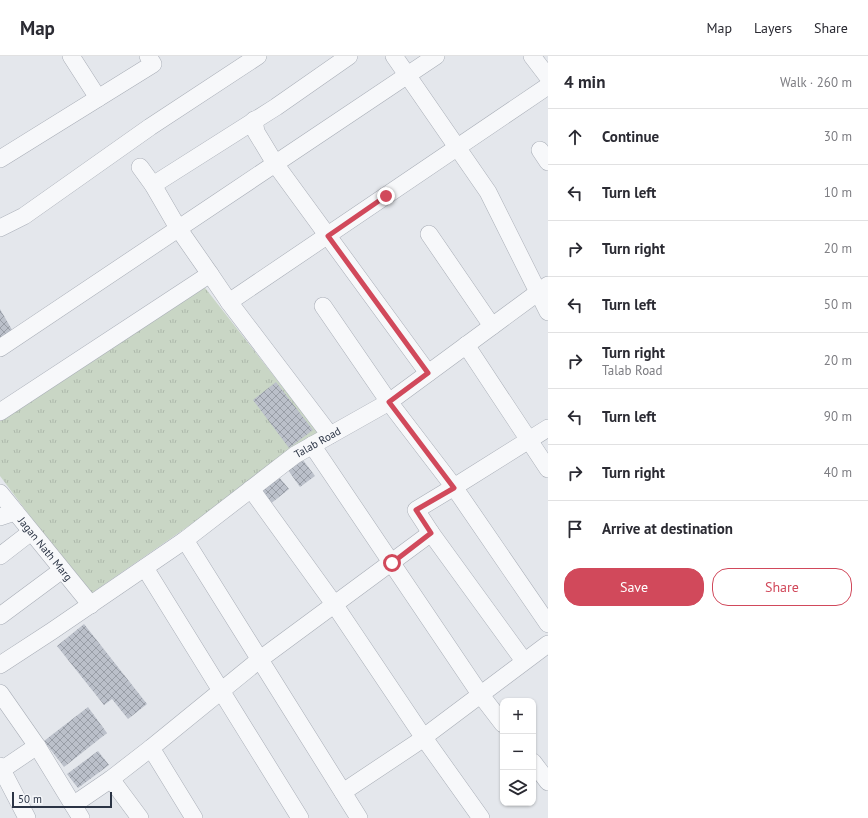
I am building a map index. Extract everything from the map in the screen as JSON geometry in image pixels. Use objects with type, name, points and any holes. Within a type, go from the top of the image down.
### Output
[{"type":"street","points":[[71,56],[98,98]]},
{"type":"street","points":[[0,159],[153,64],[148,56]]},
{"type":"street","points":[[0,228],[24,216],[150,127],[258,56]]},
{"type":"street","points":[[153,185],[276,107],[349,56]]},
{"type":"street","points":[[394,56],[488,192],[543,288],[548,312]]},
{"type":"street","points":[[0,348],[436,56]]},
{"type":"street","points":[[532,56],[548,77]]},
{"type":"street","points":[[229,302],[548,86]]},
{"type":"street","points":[[254,120],[256,132],[276,164],[428,373]]},
{"type":"street","points":[[140,167],[153,185],[178,228],[229,302],[330,435]]},
{"type":"street","points":[[429,234],[492,326]]},
{"type":"street","points":[[0,412],[210,274]]},
{"type":"street","name":"Talab Road","points":[[0,665],[91,605],[185,540],[295,455],[389,402],[543,288]]},
{"type":"street","points":[[323,306],[389,402],[454,488],[548,624]]},
{"type":"street","points":[[466,345],[548,469]]},
{"type":"street","points":[[524,661],[416,510],[454,488],[548,428]]},
{"type":"street","points":[[312,445],[480,694],[500,720]]},
{"type":"street","points":[[251,489],[334,604],[424,738],[481,818]]},
{"type":"street","name":"Jagan Nath Marg","points":[[0,493],[8,514],[31,532],[91,605]]},
{"type":"street","points":[[0,556],[31,532]]},
{"type":"street","points":[[0,693],[37,746],[77,812],[111,779],[260,660],[431,533]]},
{"type":"street","points":[[185,540],[359,818]]},
{"type":"street","points":[[145,568],[300,818]]},
{"type":"street","points":[[0,616],[62,570]]},
{"type":"street","points":[[343,792],[424,738],[480,694],[548,644]]},
{"type":"street","points":[[27,818],[1,768],[37,746]]},
{"type":"street","points":[[151,748],[194,818]]},
{"type":"street","points":[[536,766],[548,782]]},
{"type":"street","points":[[111,779],[140,818]]},
{"type":"green space","points":[[202,284],[320,435],[89,595],[0,476],[0,420]]},
{"type":"building","points":[[0,309],[15,335],[0,343]]},
{"type":"building","points":[[276,382],[313,430],[289,448],[253,400]]},
{"type":"building","points":[[303,460],[315,476],[300,487],[288,470]]},
{"type":"building","points":[[279,477],[289,489],[269,505],[260,493]]},
{"type":"building","points":[[84,624],[147,704],[128,719],[112,699],[104,705],[57,646]]},
{"type":"building","points":[[88,707],[107,733],[64,767],[44,741]]},
{"type":"building","points":[[98,751],[109,765],[78,788],[67,774]]},
{"type":"route","points":[[386,196],[328,236],[428,373],[389,402],[454,488],[416,510],[431,533],[392,563]]}]
